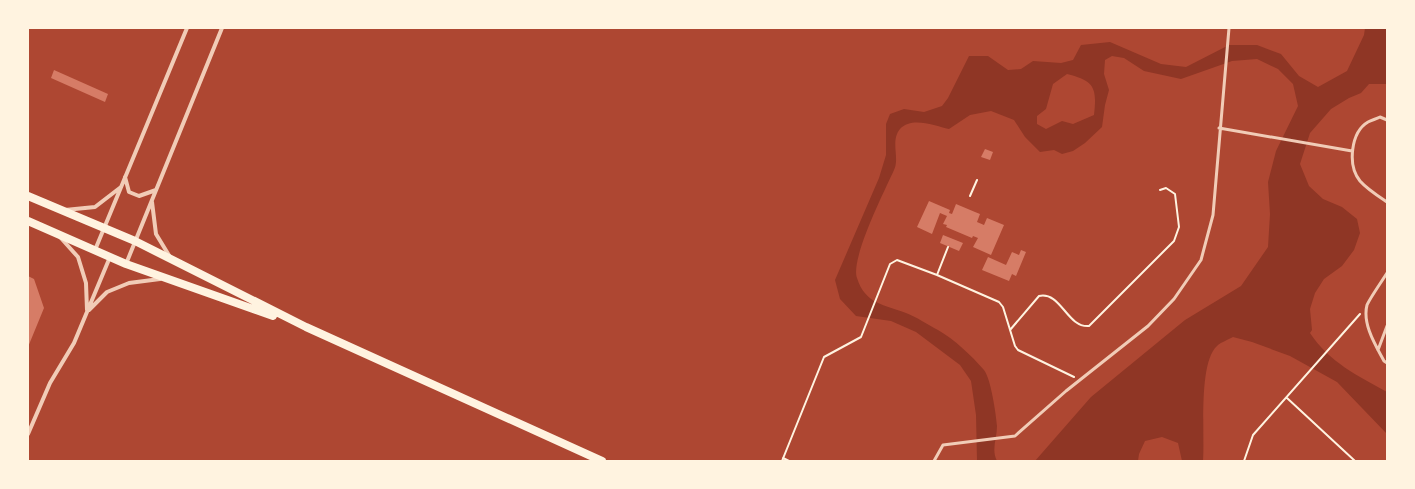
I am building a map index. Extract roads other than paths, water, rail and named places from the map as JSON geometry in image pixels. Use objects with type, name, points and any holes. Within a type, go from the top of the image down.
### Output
[{"type":"main road","points":[[28,196],[135,241],[306,328],[602,461]]},
{"type":"main road","points":[[28,221],[126,264],[306,328]]},
{"type":"street","points":[[95,250],[187,28]]},
{"type":"street","points":[[126,264],[222,28]]},
{"type":"street","points":[[125,176],[129,192],[139,196],[156,190]]},
{"type":"street","points":[[61,210],[95,207],[121,186]]},
{"type":"street","points":[[152,200],[156,234],[171,259]]},
{"type":"street","points":[[55,233],[78,257],[86,283],[87,312]]},
{"type":"street","points":[[28,434],[50,383],[74,343],[110,257]]},
{"type":"street","points":[[87,312],[107,292],[129,283],[166,278]]},
{"type":"lane","points":[[934,461],[943,445],[1015,436],[1148,326],[1174,299],[1201,260],[1213,215],[1228,28]]},
{"type":"lane","points":[[1387,120],[1380,117],[1367,122],[1355,138],[1352,151],[1353,166],[1360,180],[1387,202]]},
{"type":"lane","points":[[1219,128],[1352,151]]},
{"type":"lane","points":[[1387,273],[1368,305],[1367,320],[1372,338],[1387,363]]},
{"type":"lane","points":[[1378,350],[1387,326]]}]
